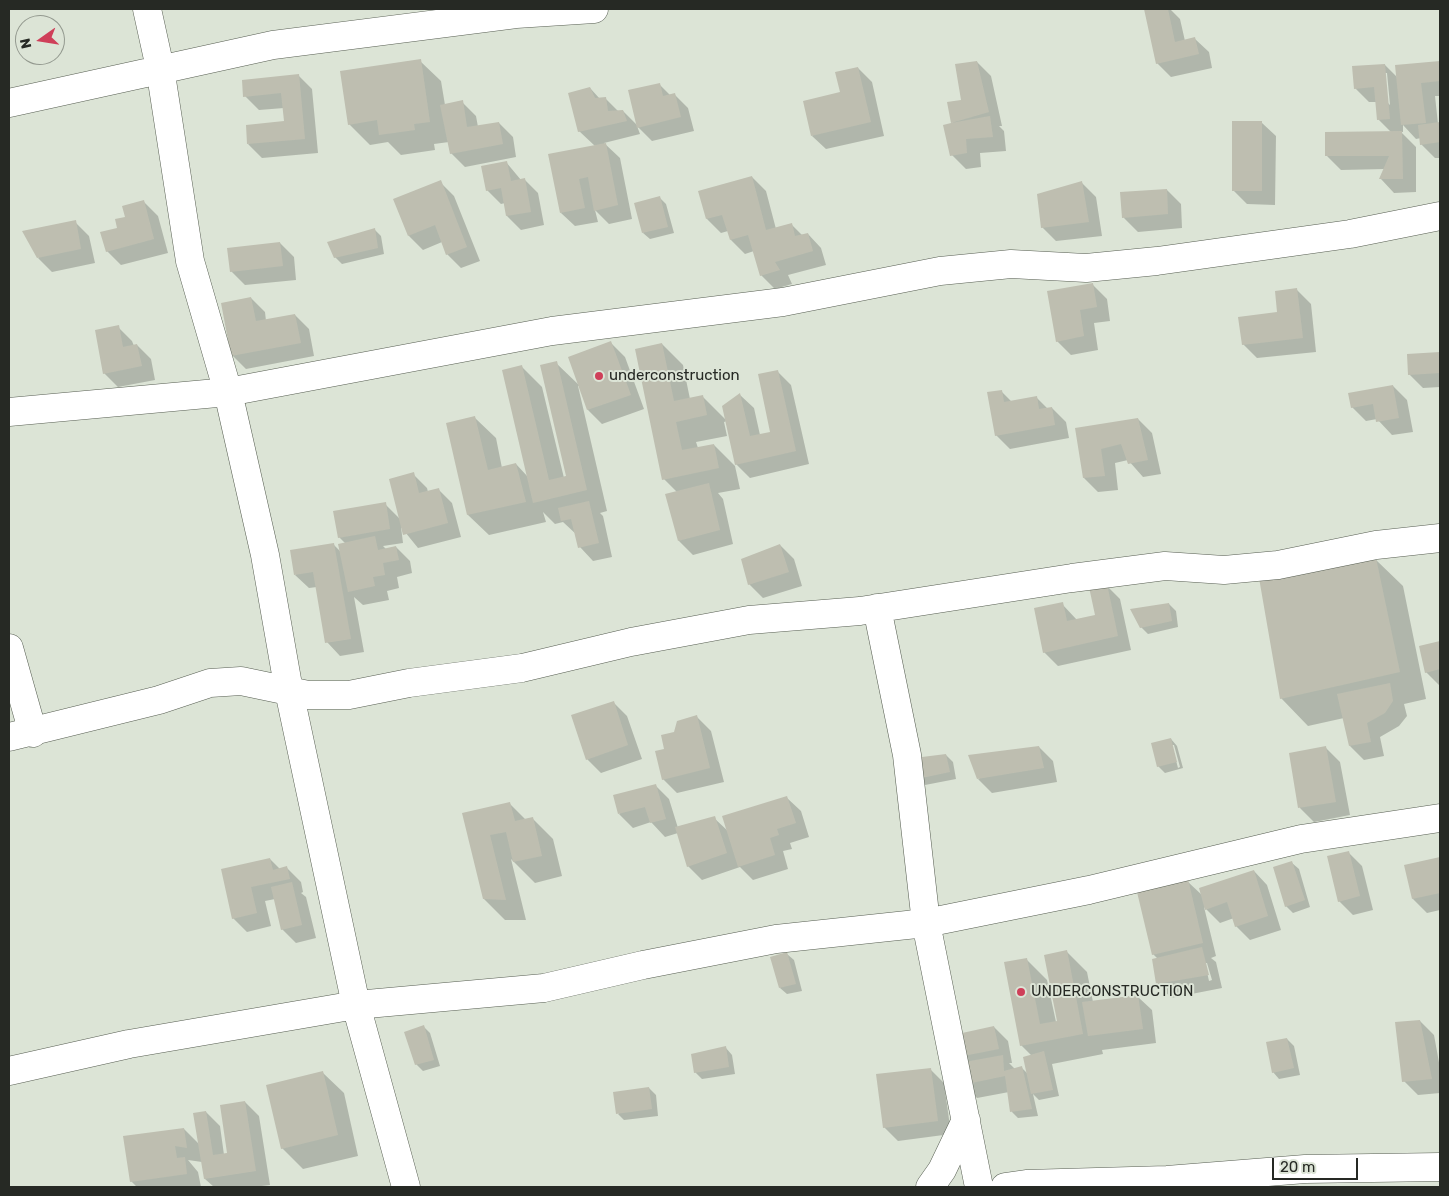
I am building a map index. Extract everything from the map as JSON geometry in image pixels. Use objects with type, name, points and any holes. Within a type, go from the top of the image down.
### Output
[{"type":"street","points":[[147,9],[160,68],[190,261],[228,392],[265,555],[289,691],[356,1005],[406,1187]]},
{"type":"street","points":[[9,103],[160,68],[273,45],[516,14],[594,9]]},
{"type":"street","points":[[9,412],[228,392],[552,331],[783,302],[940,271],[1011,264],[1086,268],[1156,261],[1350,234],[1440,216]]},
{"type":"street","points":[[9,648],[21,735],[159,700],[210,684],[241,681],[308,695],[348,695],[409,683],[522,668],[631,642],[749,620],[877,608],[1072,578],[1165,566],[1224,570],[1278,565],[1376,544],[1440,538]]},
{"type":"street","points":[[877,608],[907,755],[926,923],[979,1187]]},
{"type":"street","points":[[9,1071],[129,1044],[356,1005],[544,988],[643,965],[776,939],[926,923],[1089,890],[1301,839],[1440,818]]},
{"type":"street","points":[[930,1187],[942,1170],[966,1120]]},
{"type":"street","points":[[1005,1187],[1026,1184],[1167,1180],[1298,1169],[1440,1168]]},
{"type":"building","points":[[1144,9],[1168,9],[1175,42],[1195,37],[1199,54],[1156,64]]},
{"type":"building","points":[[421,59],[430,122],[414,124],[415,130],[379,135],[377,120],[348,125],[340,71]]},
{"type":"building","points":[[977,61],[989,112],[951,123],[947,102],[961,100],[955,64]]},
{"type":"building","points":[[1440,61],[1440,81],[1421,83],[1426,123],[1401,125],[1395,65]]},
{"type":"building","points":[[1385,64],[1390,119],[1377,120],[1374,87],[1354,89],[1352,66]]},
{"type":"building","points":[[858,67],[871,122],[811,136],[803,101],[840,92],[835,72]]},
{"type":"building","points":[[299,74],[305,139],[247,144],[246,125],[284,121],[281,93],[243,97],[242,80]]},
{"type":"building","points":[[660,83],[663,96],[675,93],[681,117],[637,128],[628,90]]},
{"type":"building","points":[[590,87],[595,98],[606,97],[608,111],[623,110],[627,121],[578,132],[568,93]]},
{"type":"building","points":[[463,100],[467,127],[499,122],[503,144],[450,154],[440,105]]},
{"type":"building","points":[[990,116],[993,137],[966,139],[967,153],[950,156],[943,125]]},
{"type":"building","points":[[1232,121],[1262,121],[1262,191],[1232,191]]},
{"type":"building","points":[[1440,122],[1440,142],[1420,145],[1418,125]]},
{"type":"building","points":[[1402,131],[1403,179],[1379,179],[1389,156],[1325,156],[1325,132]]},
{"type":"building","points":[[606,143],[618,205],[594,211],[588,177],[579,179],[585,208],[560,213],[548,154]]},
{"type":"building","points":[[507,161],[511,181],[525,178],[531,212],[506,216],[501,188],[486,191],[481,166]]},
{"type":"building","points":[[752,176],[766,230],[792,223],[795,236],[808,233],[813,251],[775,262],[780,270],[760,276],[748,235],[730,240],[722,215],[706,219],[698,191]]},
{"type":"building","points":[[441,180],[467,247],[446,255],[435,225],[408,236],[393,199]]},
{"type":"building","points":[[1082,181],[1089,222],[1041,228],[1037,194]]},
{"type":"building","points":[[1167,189],[1168,214],[1122,218],[1120,192]]},
{"type":"building","points":[[660,196],[668,227],[642,233],[634,203]]},
{"type":"building","points":[[144,200],[154,239],[106,252],[100,232],[117,228],[115,219],[125,217],[122,206]]},
{"type":"building","points":[[76,220],[81,249],[37,258],[22,231]]},
{"type":"building","points":[[375,228],[378,248],[334,258],[327,242]]},
{"type":"building","points":[[280,242],[283,266],[230,272],[227,248]]},
{"type":"building","points":[[1093,283],[1097,307],[1080,310],[1084,336],[1056,342],[1047,291]]},
{"type":"building","points":[[1297,288],[1303,338],[1242,345],[1238,317],[1277,312],[1275,291]]},
{"type":"building","points":[[251,297],[256,321],[295,314],[301,343],[231,356],[221,303]]},
{"type":"building","points":[[119,325],[123,347],[137,344],[142,366],[103,374],[95,330]]},
{"type":"building","name":"underconstruction","points":[[611,341],[631,395],[587,410],[568,357]]},
{"type":"building","points":[[662,343],[674,401],[703,395],[707,415],[676,422],[682,450],[714,444],[719,468],[662,480],[635,349]]},
{"type":"building","points":[[1440,352],[1440,373],[1408,375],[1407,354]]},
{"type":"building","points":[[557,361],[587,490],[533,503],[502,370],[522,365],[549,480],[566,476],[540,365]]},
{"type":"building","points":[[778,370],[796,451],[735,465],[722,406],[740,393],[750,436],[770,432],[758,374]]},
{"type":"building","points":[[1393,385],[1399,418],[1376,422],[1373,404],[1351,408],[1348,393]]},
{"type":"building","points":[[1002,390],[1004,402],[1037,396],[1039,409],[1052,407],[1055,425],[995,436],[987,392]]},
{"type":"building","points":[[475,416],[488,470],[516,463],[526,502],[467,515],[446,423]]},
{"type":"building","points":[[1138,418],[1148,460],[1128,464],[1121,444],[1101,449],[1105,476],[1083,478],[1075,428]]},
{"type":"building","points":[[414,472],[419,493],[439,488],[448,523],[403,535],[389,479]]},
{"type":"building","points":[[709,483],[720,530],[678,541],[665,494]]},
{"type":"building","points":[[589,501],[599,543],[578,548],[571,519],[561,521],[558,508]]},
{"type":"building","points":[[386,502],[390,529],[338,538],[333,511]]},
{"type":"building","points":[[375,536],[378,550],[396,546],[399,560],[383,563],[385,575],[373,577],[375,586],[348,592],[338,544]]},
{"type":"building","points":[[334,543],[351,639],[325,643],[313,572],[294,575],[290,550]]},
{"type":"building","points":[[780,544],[789,572],[748,585],[741,559]]},
{"type":"building","points":[[1376,558],[1400,672],[1280,699],[1259,578]]},
{"type":"building","points":[[1107,584],[1118,636],[1043,653],[1034,608],[1063,602],[1067,621],[1095,615],[1089,587]]},
{"type":"building","points":[[1169,603],[1172,621],[1140,628],[1130,609]]},
{"type":"building","points":[[1440,641],[1440,669],[1425,673],[1419,646]]},
{"type":"building","points":[[1390,683],[1393,701],[1385,713],[1367,723],[1371,742],[1349,746],[1337,694]]},
{"type":"building","points":[[614,701],[628,745],[586,760],[571,715]]},
{"type":"building","points":[[697,715],[710,768],[662,780],[655,751],[664,749],[661,735],[674,732],[677,721]]},
{"type":"building","points":[[1171,738],[1177,762],[1157,767],[1151,743]]},
{"type":"building","points":[[1039,746],[1044,768],[977,779],[968,755]]},
{"type":"building","points":[[1326,746],[1336,802],[1298,808],[1289,753]]},
{"type":"building","points":[[946,754],[950,772],[917,779],[914,758]]},
{"type":"building","points":[[656,784],[666,819],[650,823],[645,807],[618,814],[613,795]]},
{"type":"building","points":[[787,796],[796,823],[777,829],[779,835],[770,838],[775,855],[738,867],[722,816]]},
{"type":"building","points":[[510,802],[515,821],[533,817],[542,856],[513,862],[506,832],[490,835],[506,900],[483,899],[462,813]]},
{"type":"building","points":[[715,816],[727,853],[687,867],[675,827]]},
{"type":"building","points":[[1349,851],[1360,896],[1338,902],[1327,856]]},
{"type":"building","points":[[1440,857],[1440,893],[1412,899],[1404,865]]},
{"type":"building","points":[[270,858],[273,870],[287,866],[290,879],[251,887],[257,913],[232,919],[221,869]]},
{"type":"building","points":[[1292,861],[1305,900],[1285,907],[1273,867]]},
{"type":"building","points":[[1254,870],[1268,916],[1235,927],[1227,902],[1205,910],[1199,888]]},
{"type":"building","points":[[1188,879],[1203,943],[1152,955],[1137,892]]},
{"type":"building","points":[[292,882],[302,925],[281,930],[271,887]]},
{"type":"building","points":[[1202,947],[1209,975],[1156,984],[1152,959]]},
{"type":"building","name":"UNDERCONSTRUCTION","points":[[1067,950],[1083,1034],[1020,1046],[1004,962],[1027,958],[1040,1024],[1057,1021],[1044,955]]},
{"type":"building","points":[[787,952],[796,984],[779,988],[770,957]]},
{"type":"building","points":[[1138,995],[1143,1029],[1088,1036],[1082,1002]]},
{"type":"building","points":[[1420,1020],[1432,1079],[1402,1082],[1395,1022]]},
{"type":"building","points":[[424,1025],[434,1060],[415,1065],[404,1032]]},
{"type":"building","points":[[994,1026],[999,1049],[958,1057],[953,1035]]},
{"type":"building","points":[[1287,1038],[1294,1068],[1272,1073],[1266,1042]]},
{"type":"building","points":[[726,1046],[729,1067],[694,1073],[691,1054]]},
{"type":"building","points":[[1044,1051],[1053,1090],[1031,1094],[1023,1057]]},
{"type":"building","points":[[1003,1055],[1004,1071],[1022,1066],[1032,1109],[1010,1112],[1005,1076],[962,1085],[959,1063]]},
{"type":"building","points":[[931,1068],[938,1121],[883,1128],[876,1074]]},
{"type":"building","points":[[323,1071],[338,1135],[281,1149],[266,1085]]},
{"type":"building","points":[[649,1087],[652,1109],[616,1114],[613,1092]]},
{"type":"building","points":[[245,1101],[256,1171],[204,1179],[193,1113],[206,1111],[213,1155],[227,1153],[220,1105]]},
{"type":"building","points":[[184,1128],[187,1148],[175,1146],[177,1158],[185,1157],[187,1174],[130,1182],[123,1136]]},
{"type":"place","name":"underconstruction","points":[[599,376]]},
{"type":"place","name":"UNDERCONSTRUCTION","points":[[1021,992]]}]
